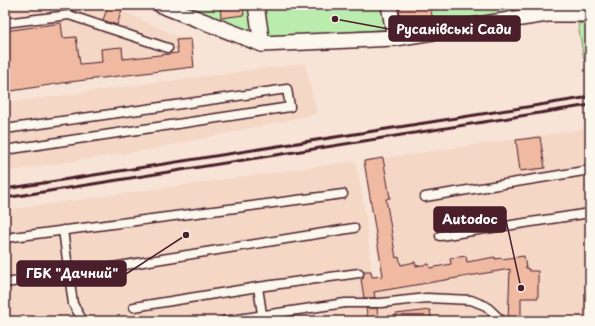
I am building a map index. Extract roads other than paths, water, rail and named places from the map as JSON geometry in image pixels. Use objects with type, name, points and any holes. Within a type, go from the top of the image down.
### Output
[{"type":"street","points":[[161,5],[262,44],[395,38],[522,12],[547,14],[590,14]]},
{"type":"street","points":[[256,5],[262,44]]},
{"type":"street","points":[[390,5],[395,38]]},
{"type":"lane","points":[[5,24],[69,15],[168,48]]},
{"type":"lane","points":[[5,129],[287,89],[290,107],[5,150]]},
{"type":"lane","points":[[425,197],[590,170]]},
{"type":"lane","points":[[5,238],[343,194]]},
{"type":"lane","points":[[440,236],[590,213]]},
{"type":"lane","points":[[5,282],[69,274],[354,228]]},
{"type":"lane","points":[[63,230],[73,306],[83,321]]},
{"type":"lane","points":[[134,307],[258,287],[359,273]]},
{"type":"lane","points":[[258,287],[262,314]]},
{"type":"lane","points":[[224,321],[262,314],[345,303],[382,303],[426,298],[471,300],[486,306],[502,321]]},
{"type":"railway","points":[[5,189],[590,97]]},
{"type":"railway","points":[[5,198],[590,105]]},
{"type":"place","name":"Русанівські Сади","points":[[335,19]]},
{"type":"place","name":"ГБК \"Дачний\"","points":[[186,235]]},
{"type":"place","name":"Autodoc","points":[[521,288]]}]
